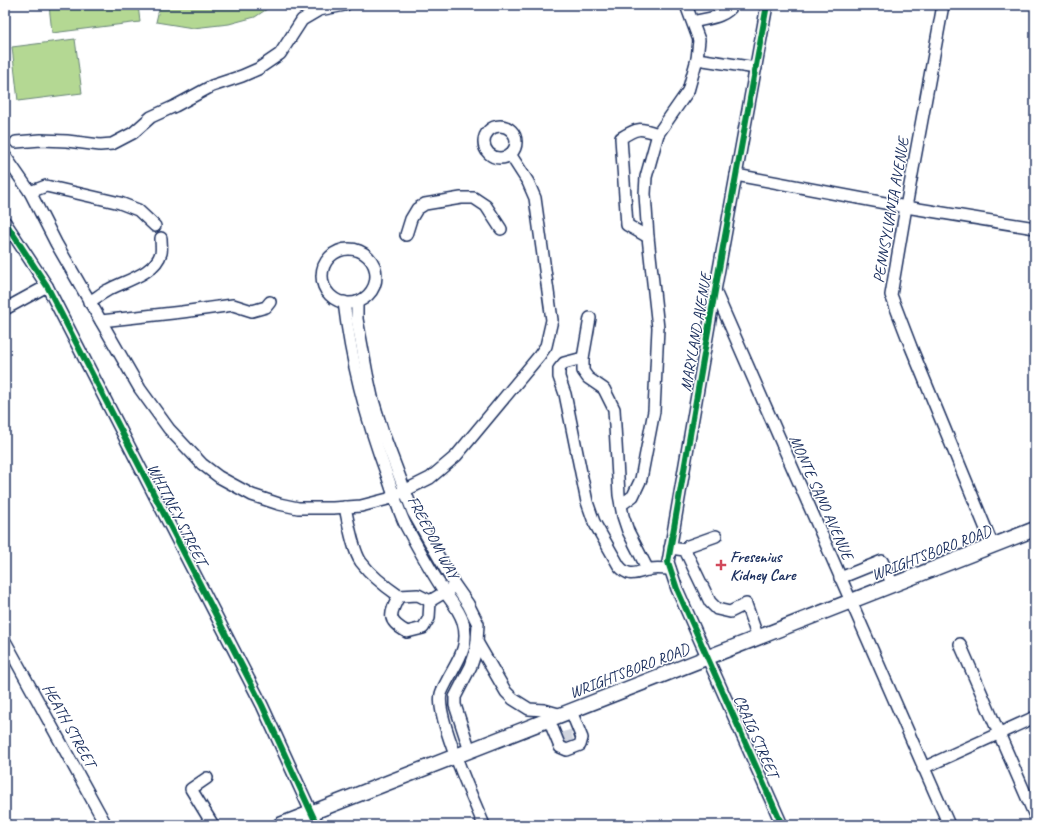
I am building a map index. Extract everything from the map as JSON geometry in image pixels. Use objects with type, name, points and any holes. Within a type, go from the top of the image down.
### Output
[{"type":"main road","name":"WRIGHTSBORO ROAD","points":[[280,825],[315,819],[456,756],[1035,529]]},
{"type":"street","points":[[16,142],[42,140],[100,145],[112,144],[133,133],[151,117],[212,86],[258,69],[280,54],[302,20],[319,10],[345,5]]},
{"type":"street","points":[[621,505],[633,496],[641,479],[654,411],[658,328],[648,237],[645,194],[646,177],[658,134],[688,91],[697,59],[699,40],[686,5]]},
{"type":"street","points":[[693,22],[723,15],[729,11],[733,5]]},
{"type":"street","name":"MARYLAND AVENUE","points":[[708,658],[677,589],[668,562],[767,5]]},
{"type":"street","name":"PENNSYLVANIA AVENUE","points":[[943,5],[891,295],[993,546]]},
{"type":"street","points":[[697,59],[756,68]]},
{"type":"street","points":[[648,237],[627,225],[622,138],[633,130],[643,128],[658,134]]},
{"type":"street","points":[[5,156],[30,192],[56,244],[140,389],[169,429],[202,464],[219,477],[252,495],[279,504],[298,508],[345,508],[361,506],[394,496],[430,478],[456,456],[546,346],[552,320],[535,198],[528,182],[510,154]]},
{"type":"street","points":[[736,174],[906,207],[1035,228]]},
{"type":"street","points":[[30,192],[46,186],[120,203],[138,210],[155,226]]},
{"type":"street","points":[[406,235],[411,219],[417,209],[425,204],[461,198],[474,198],[486,206],[501,229]]},
{"type":"street","name":"WHITNEY STREET","points":[[5,222],[47,286],[262,705],[315,819]]},
{"type":"street","points":[[89,302],[108,290],[122,285],[143,273],[155,263],[161,254],[161,238]]},
{"type":"street","points":[[354,249],[362,252],[371,260],[376,270],[376,279],[374,287],[369,294],[357,302],[344,302],[338,300],[326,290],[322,277],[322,271],[330,257],[338,251],[354,249]]},
{"type":"street","points":[[5,309],[47,286]]},
{"type":"street","name":"MONTE SANO AVENUE","points":[[715,291],[949,825]]},
{"type":"street","points":[[101,321],[233,305],[252,311],[266,307],[270,302]]},
{"type":"street","name":"FREEDOM WAY","points":[[344,302],[349,335],[363,401],[371,431],[394,496],[406,524],[444,592],[459,611],[463,623],[465,638],[463,653],[440,694],[440,707],[456,756],[484,825]]},
{"type":"street","name":"FREEDOM WAY","points":[[357,302],[357,319],[372,397],[383,433],[413,512],[455,586],[468,604],[478,624],[477,642],[471,666],[459,687],[455,698],[455,704],[470,751]]},
{"type":"street","points":[[590,318],[583,358],[583,371],[588,378],[604,389],[614,409],[619,495],[621,505],[628,531],[648,570]]},
{"type":"street","points":[[583,358],[564,364],[559,369],[559,377],[587,502],[594,522],[619,566],[624,572],[631,574],[648,570],[670,569]]},
{"type":"street","points":[[345,508],[351,536],[361,561],[385,586],[399,596],[418,595],[430,601]]},
{"type":"street","points":[[685,550],[688,546],[716,536]]},
{"type":"street","points":[[670,548],[685,550]]},
{"type":"street","points":[[685,550],[710,602],[718,609],[730,612],[746,604],[758,638]]},
{"type":"street","points":[[840,578],[882,561],[893,585]]},
{"type":"street","points":[[430,601],[455,586]]},
{"type":"street","points":[[399,596],[392,610],[391,620],[396,626],[407,632],[423,628],[429,618],[430,601]]},
{"type":"street","name":"HEATH STREET","points":[[5,641],[106,825]]},
{"type":"street","points":[[477,642],[506,692],[513,699],[529,709],[544,710],[561,715]]},
{"type":"street","points":[[960,644],[998,734],[1035,814]]},
{"type":"street","name":"CRAIG STREET","points":[[708,658],[782,825]]},
{"type":"street","points":[[561,715],[567,733],[561,715]]},
{"type":"street","points":[[924,768],[1035,716]]},
{"type":"street","points":[[207,778],[191,789],[213,825]]},
{"type":"green space","points":[[49,5],[138,5],[140,22],[52,33]]},
{"type":"green space","points":[[160,5],[273,5],[255,17],[229,24],[193,28],[156,22]]},
{"type":"green space","points":[[75,39],[82,93],[18,101],[12,47]]},
{"type":"tunnel","points":[[562,738],[572,735]]},
{"type":"cycle path","points":[[767,5],[668,562],[677,589],[782,825]]},
{"type":"cycle path","points":[[5,222],[47,286],[262,705],[317,825]]},
{"type":"place","name":"Fresenius Kidney Care","points":[[721,565]]}]
